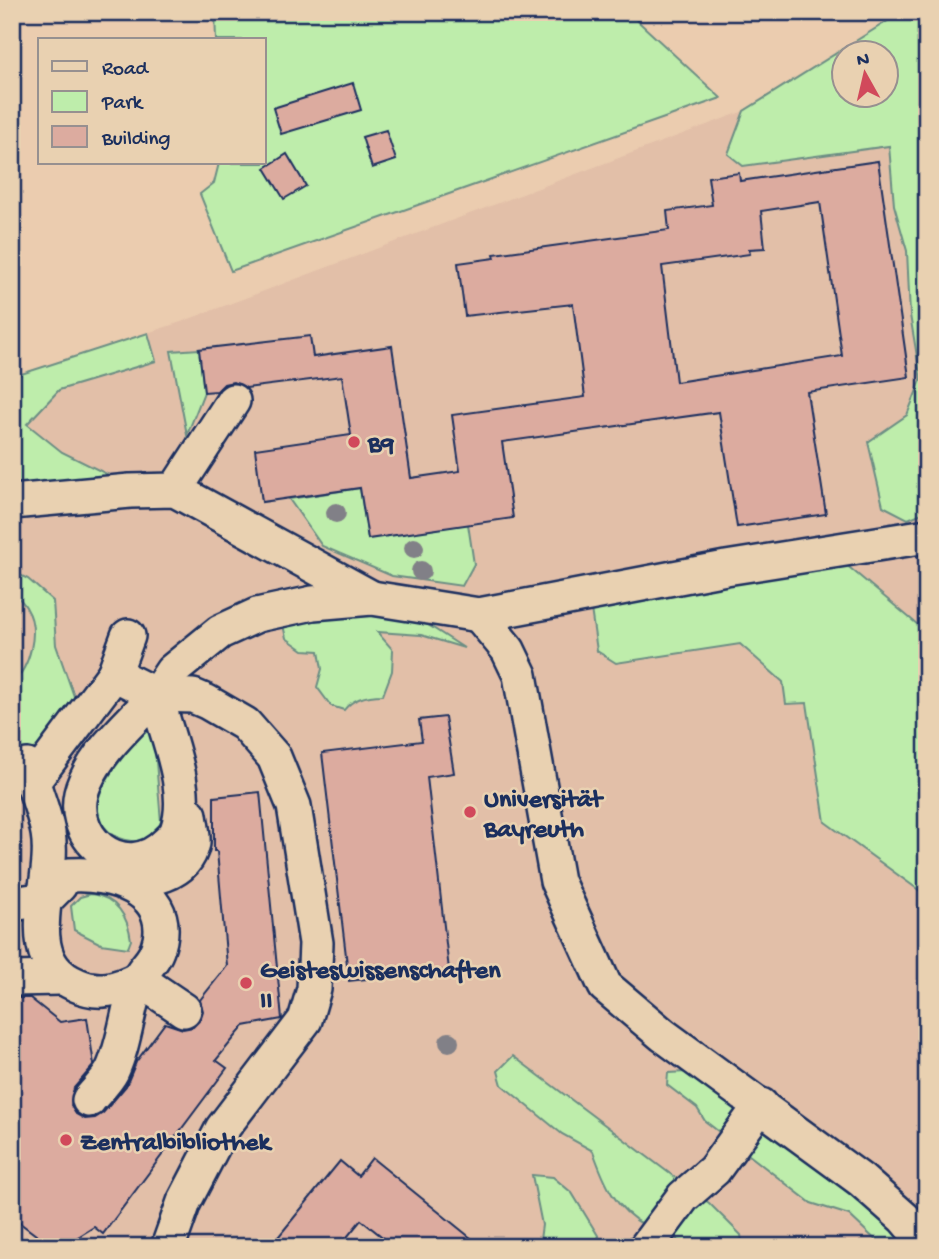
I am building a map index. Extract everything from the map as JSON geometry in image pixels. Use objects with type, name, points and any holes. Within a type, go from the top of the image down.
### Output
[{"type":"street","points":[[175,490],[233,401]]},
{"type":"street","points":[[12,502],[130,491],[175,490],[372,598]]},
{"type":"street","points":[[156,695],[179,784],[181,813],[177,834],[159,851],[139,860],[118,858],[96,848],[82,828],[84,783],[113,741],[156,695],[172,671],[220,632],[257,615],[313,603],[372,598],[479,615],[726,568],[927,536]]},
{"type":"street","points":[[479,615],[508,650],[520,675],[557,881],[605,986],[663,1035],[861,1180],[904,1218],[927,1245]]},
{"type":"street","points":[[60,978],[48,960],[41,934],[46,899],[49,834],[29,774],[114,674],[128,636]]},
{"type":"street","points":[[114,674],[156,695],[193,696],[207,702],[245,724],[274,757],[294,806],[316,943],[314,989],[305,1020],[222,1129],[184,1202],[168,1247]]},
{"type":"street","points":[[121,881],[145,881],[166,875],[183,862],[196,834]]},
{"type":"street","points":[[12,904],[46,899],[96,848]]},
{"type":"street","points":[[12,979],[60,978],[86,989],[116,990],[138,979],[154,961],[161,937],[159,916],[147,894],[121,881],[95,873],[70,875]]},
{"type":"street","points":[[138,979],[184,1010]]},
{"type":"street","points":[[89,1100],[112,1072],[138,979]]},
{"type":"street","points":[[646,1247],[683,1197],[714,1170],[761,1105]]},
{"type":"shaded area","name":"Universität Bayreuth","points":[[902,12],[927,12],[927,1247],[12,1247],[12,377],[181,322],[744,111],[830,57],[830,108],[900,108],[900,38],[861,38]]},
{"type":"green space","points":[[215,12],[628,12],[721,98],[231,271],[200,194],[214,183],[219,164],[266,164],[266,38],[216,38]]},
{"type":"green space","points":[[902,12],[927,12],[927,511],[908,519],[883,506],[868,442],[907,415],[921,380],[910,315],[907,251],[894,205],[889,146],[743,166],[728,154],[744,111],[830,57],[830,108],[900,108],[900,38],[861,38]]},
{"type":"green space","points":[[148,333],[156,361],[59,390],[27,424],[62,452],[135,488],[12,491],[12,377]]},
{"type":"green space","points":[[199,349],[204,392],[187,435],[171,351]]},
{"type":"green space","points":[[360,488],[368,538],[468,524],[474,564],[462,586],[392,576],[322,546],[289,499]]},
{"type":"green space","points":[[844,563],[918,625],[927,623],[927,896],[825,822],[807,703],[786,704],[783,682],[740,644],[616,663],[597,651],[591,609]]},
{"type":"green space","points":[[12,571],[28,579],[53,601],[56,645],[76,702],[14,782],[12,683],[28,659],[33,627],[26,606],[12,591]]},
{"type":"green space","points":[[353,613],[425,623],[464,648],[421,635],[377,632],[393,650],[392,671],[383,695],[362,698],[344,710],[331,706],[317,687],[322,669],[319,651],[303,650],[286,638],[283,625]]},
{"type":"green space","points":[[143,729],[149,729],[155,749],[161,822],[153,834],[143,840],[131,841],[109,831],[101,822],[97,810],[107,779]]},
{"type":"green space","points":[[91,894],[107,899],[124,916],[131,940],[128,948],[101,944],[74,930],[71,906],[80,897]]},
{"type":"green space","points":[[513,1056],[709,1203],[741,1235],[743,1247],[685,1247],[672,1236],[646,1226],[626,1212],[612,1194],[593,1151],[562,1134],[502,1085],[498,1071]]},
{"type":"green space","points":[[686,1072],[830,1179],[912,1247],[883,1247],[849,1215],[811,1203],[705,1121],[697,1108],[667,1085],[668,1073]]},
{"type":"green space","points":[[532,1175],[553,1177],[572,1193],[605,1247],[539,1247],[542,1225]]},
{"type":"building","points":[[353,83],[361,110],[281,134],[273,108]]},
{"type":"building","points":[[386,130],[396,160],[372,168],[362,137]]},
{"type":"building","points":[[287,154],[306,186],[284,199],[265,168]]},
{"type":"building","points":[[878,161],[909,377],[807,392],[826,514],[737,527],[719,412],[502,442],[513,518],[368,539],[360,488],[262,502],[255,449],[351,435],[342,376],[246,388],[233,382],[224,384],[217,391],[204,392],[199,349],[310,336],[313,357],[392,346],[411,478],[460,471],[452,415],[585,397],[573,304],[465,316],[458,263],[495,258],[494,254],[669,230],[667,211],[712,205],[708,177],[739,173],[740,181]],"holes":[[[820,202],[842,356],[676,382],[662,266],[750,254],[749,249],[765,248],[761,211]]]},
{"type":"building","points":[[445,717],[454,773],[427,777],[449,970],[349,981],[322,753],[422,741],[419,720]]},
{"type":"building","points":[[260,792],[282,1019],[244,1026],[216,1060],[227,1068],[103,1234],[94,1227],[62,1247],[52,1247],[12,1217],[12,998],[30,998],[60,1022],[87,1018],[94,1065],[74,1088],[71,1106],[76,1114],[85,1119],[95,1118],[103,1113],[126,1086],[136,1062],[165,1023],[183,1029],[193,1027],[200,1020],[203,1011],[200,1000],[227,966],[217,851],[214,851],[214,797]]},
{"type":"building","points":[[372,1158],[482,1247],[395,1247],[361,1220],[339,1247],[270,1247],[340,1161],[358,1176]]},
{"type":"place","name":"B9","points":[[354,442]]},
{"type":"place","name":"Universität Bayreuth","points":[[470,812]]},
{"type":"place","name":"Geisteswissenschaften II","points":[[246,983]]},
{"type":"place","name":"Zentralbibliothek","points":[[66,1140]]}]
